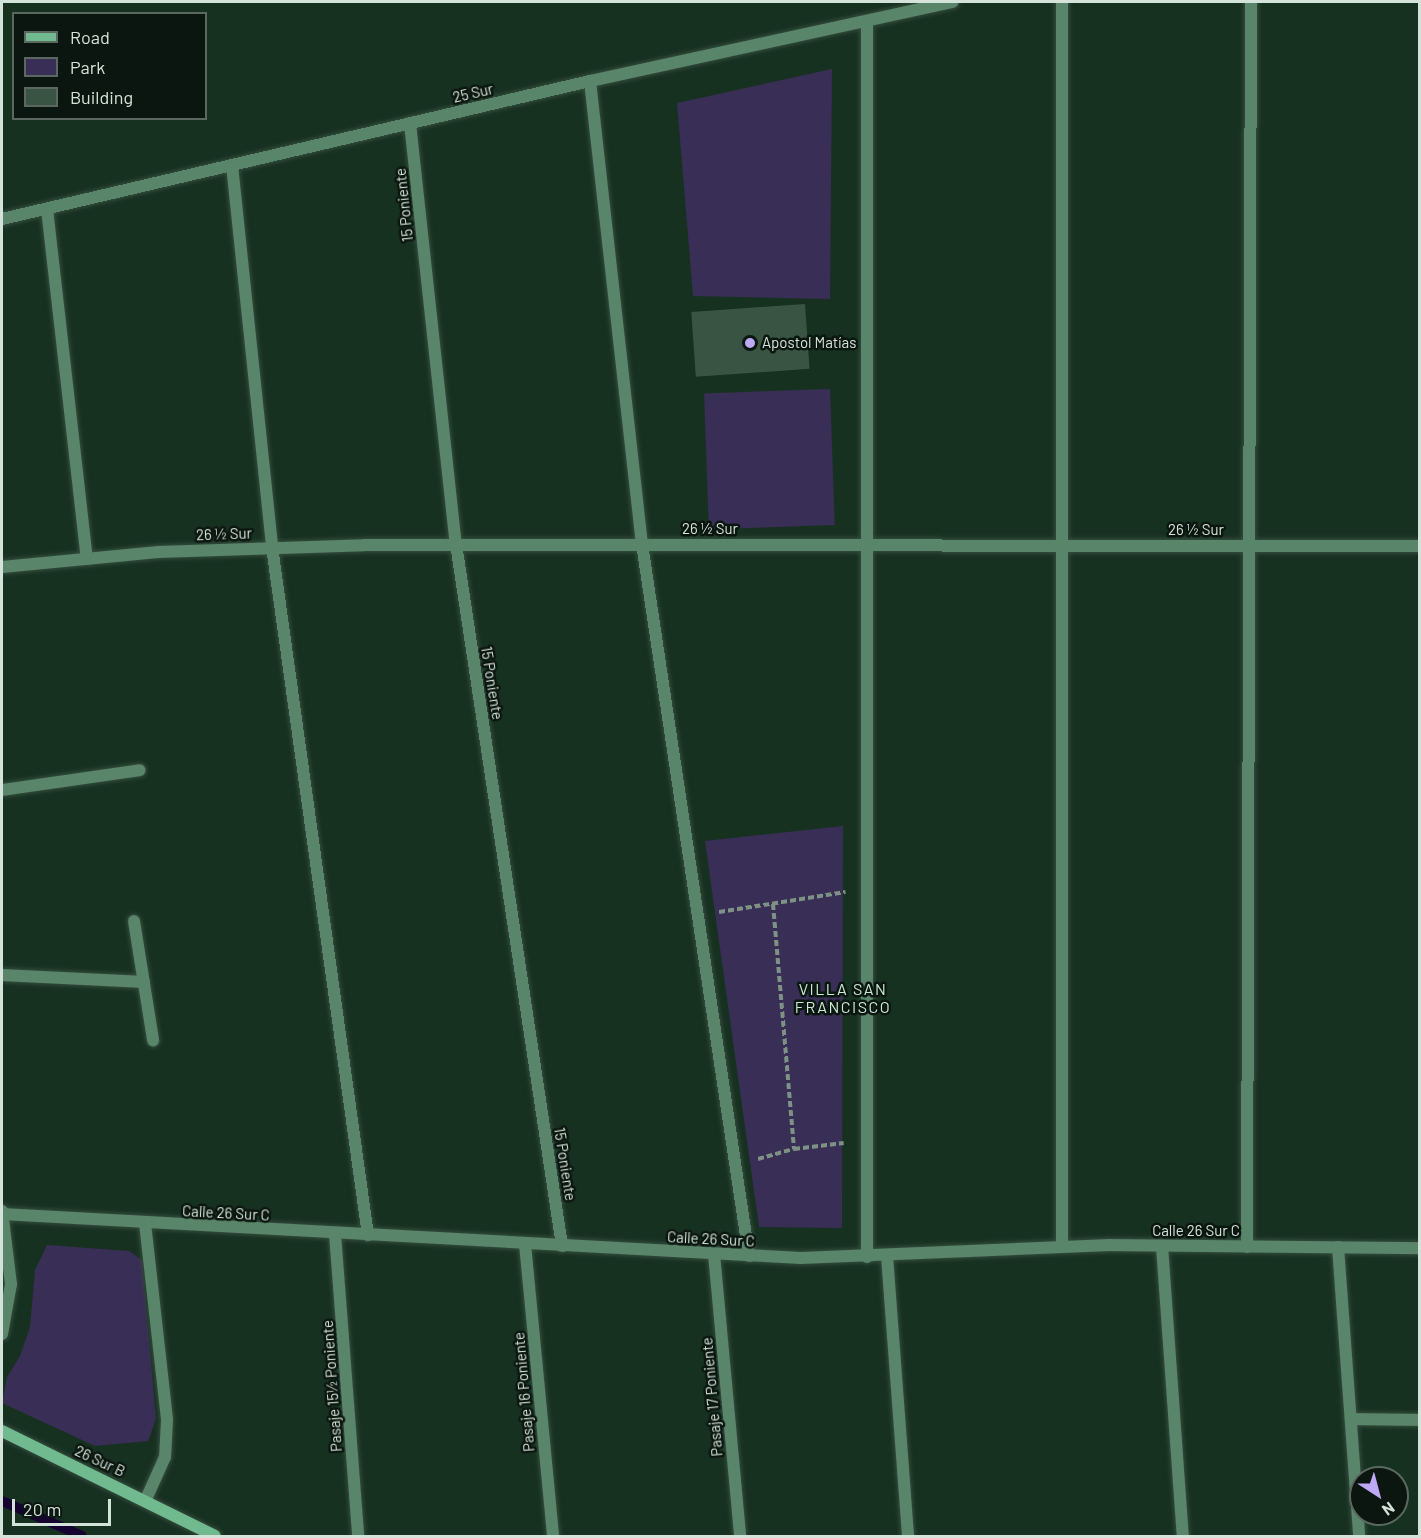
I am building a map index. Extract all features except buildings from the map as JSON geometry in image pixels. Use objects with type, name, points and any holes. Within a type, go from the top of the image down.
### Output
[{"type":"street","name":"25 Sur","points":[[2,219],[590,81],[952,2]]},
{"type":"street","points":[[1062,2],[1062,1246]]},
{"type":"street","points":[[1247,1246],[1251,2]]},
{"type":"street","points":[[867,21],[866,544],[869,888],[867,1257]]},
{"type":"street","points":[[590,81],[642,544],[749,1256]]},
{"type":"street","name":"15 Poniente","points":[[410,123],[456,544],[562,1246]]},
{"type":"street","points":[[232,165],[272,547],[368,1235]]},
{"type":"street","points":[[47,209],[87,559]]},
{"type":"street","name":"26 ½ Sur","points":[[2,567],[272,547],[456,544],[1419,546]]},
{"type":"street","points":[[2,790],[140,770]]},
{"type":"street","points":[[135,921],[153,1040]]},
{"type":"street","points":[[2,975],[144,982]]},
{"type":"street","points":[[2,1213],[11,1284],[11,1302],[2,1334]]},
{"type":"street","name":"Calle 26 Sur C","points":[[2,1213],[335,1234],[749,1256],[867,1257],[1062,1246],[1419,1248]]},
{"type":"street","points":[[146,1223],[167,1420],[165,1457],[146,1499]]},
{"type":"street","name":"Pasaje 15½ Poniente","points":[[335,1234],[358,1536]]},
{"type":"street","name":"Pasaje 16 Poniente","points":[[525,1244],[553,1536]]},
{"type":"street","points":[[1162,1246],[1183,1536]]},
{"type":"street","points":[[1338,1247],[1359,1536]]},
{"type":"street","name":"Pasaje 17 Poniente","points":[[714,1254],[740,1536]]},
{"type":"street","points":[[887,1256],[908,1536]]},
{"type":"street","points":[[1351,1419],[1419,1420]]},
{"type":"street","name":"26 Sur B","points":[[2,1431],[146,1499],[215,1536]]},
{"type":"path","points":[[698,915],[869,888]]},
{"type":"path","points":[[773,904],[794,1149]]},
{"type":"path","points":[[736,1166],[794,1149],[869,1141]]},
{"type":"green space","points":[[832,69],[830,299],[693,296],[677,103]]},
{"type":"green space","points":[[830,389],[835,525],[709,529],[704,393]]},
{"type":"green space","points":[[843,826],[842,1228],[759,1227],[705,841]]},
{"type":"green space","points":[[47,1245],[129,1251],[142,1260],[156,1419],[148,1441],[95,1446],[2,1403],[7,1377],[20,1356],[30,1327],[35,1270]]},
{"type":"waterway","points":[[2,1501],[82,1536]]},
{"type":"place","name":"Apostol Matías","points":[[750,343]]},
{"type":"district","name":"VILLA SAN FRANCISCO","points":[[843,998]]}]
